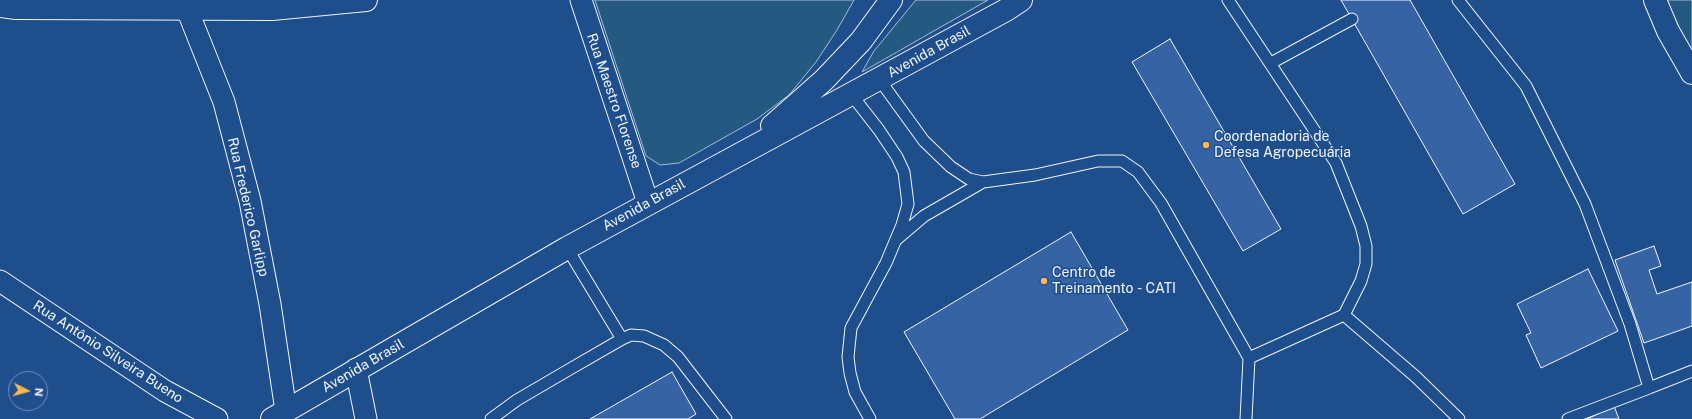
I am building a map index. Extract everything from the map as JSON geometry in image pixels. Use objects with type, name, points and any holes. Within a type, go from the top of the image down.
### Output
[{"type":"main road","points":[[0,6],[16,8],[272,10],[366,0]]},
{"type":"main road","points":[[742,151],[824,80],[861,40],[891,0]]},
{"type":"main road","name":"Avenida Brasil","points":[[279,415],[567,248],[742,151],[1000,13],[1020,0]]},
{"type":"main road","points":[[1643,0],[1668,31]]},
{"type":"main road","points":[[1655,0],[1668,31],[1692,73]]},
{"type":"street","name":"Rua Maestro Florense","points":[[581,0],[648,203]]},
{"type":"street","name":"Rua Frederico Garlipp","points":[[187,9],[224,102],[250,201],[270,304],[279,415]]},
{"type":"street","name":"Rua Antônio Silveira Bueno","points":[[0,281],[158,387],[217,419]]},
{"type":"street","points":[[356,369],[366,419]]},
{"type":"lane","points":[[1228,0],[1336,163],[1361,226],[1366,246],[1366,264],[1361,281],[1344,315],[1249,358]]},
{"type":"lane","points":[[1458,0],[1526,86],[1585,204],[1630,324],[1649,388]]},
{"type":"lane","points":[[1270,63],[1352,19]]},
{"type":"lane","points":[[879,79],[924,141],[939,157],[969,179],[983,182],[1035,175],[1098,161],[1122,161],[1138,172],[1161,203],[1249,358],[1246,419]]},
{"type":"lane","points":[[851,94],[879,130],[897,157],[904,172],[908,204],[886,263],[851,328],[848,357],[850,373],[855,392],[870,419]]},
{"type":"lane","points":[[895,241],[924,216],[983,182]]},
{"type":"lane","points":[[567,248],[622,339]]},
{"type":"lane","points":[[1344,315],[1416,377],[1459,419]]},
{"type":"lane","points":[[491,419],[517,400],[622,339],[632,335],[644,336],[664,345],[678,358],[726,419]]},
{"type":"lane","points":[[1568,419],[1692,371]]},
{"type":"shaded area","points":[[595,0],[854,0],[816,62],[789,95],[757,119],[679,163],[660,165],[646,156]]},
{"type":"shaded area","points":[[916,0],[988,0],[862,72],[874,51]]},
{"type":"shaded area","points":[[1664,0],[1692,0],[1692,51],[1688,45]]},
{"type":"building","points":[[1341,0],[1410,0],[1515,184],[1463,214]]},
{"type":"building","name":"Coordenadoria de Defesa Agropecuária","points":[[1170,39],[1281,229],[1243,251],[1132,62]]},
{"type":"building","name":"Centro de Treinamento - CATI","points":[[1071,232],[1128,330],[980,419],[955,419],[904,332]]},
{"type":"building","points":[[1654,246],[1661,266],[1649,270],[1657,294],[1692,282],[1692,326],[1644,343],[1615,260]]},
{"type":"building","points":[[1588,269],[1618,331],[1541,368],[1526,335],[1531,333],[1517,304]]},
{"type":"building","points":[[672,372],[696,414],[688,419],[590,419]]},
{"type":"building","points":[[1614,406],[1619,419],[1587,419]]},
{"type":"place","name":"Coordenadoria de Defesa Agropecuária","points":[[1206,145]]},
{"type":"place","name":"Centro de Treinamento - CATI","points":[[1044,281]]}]
